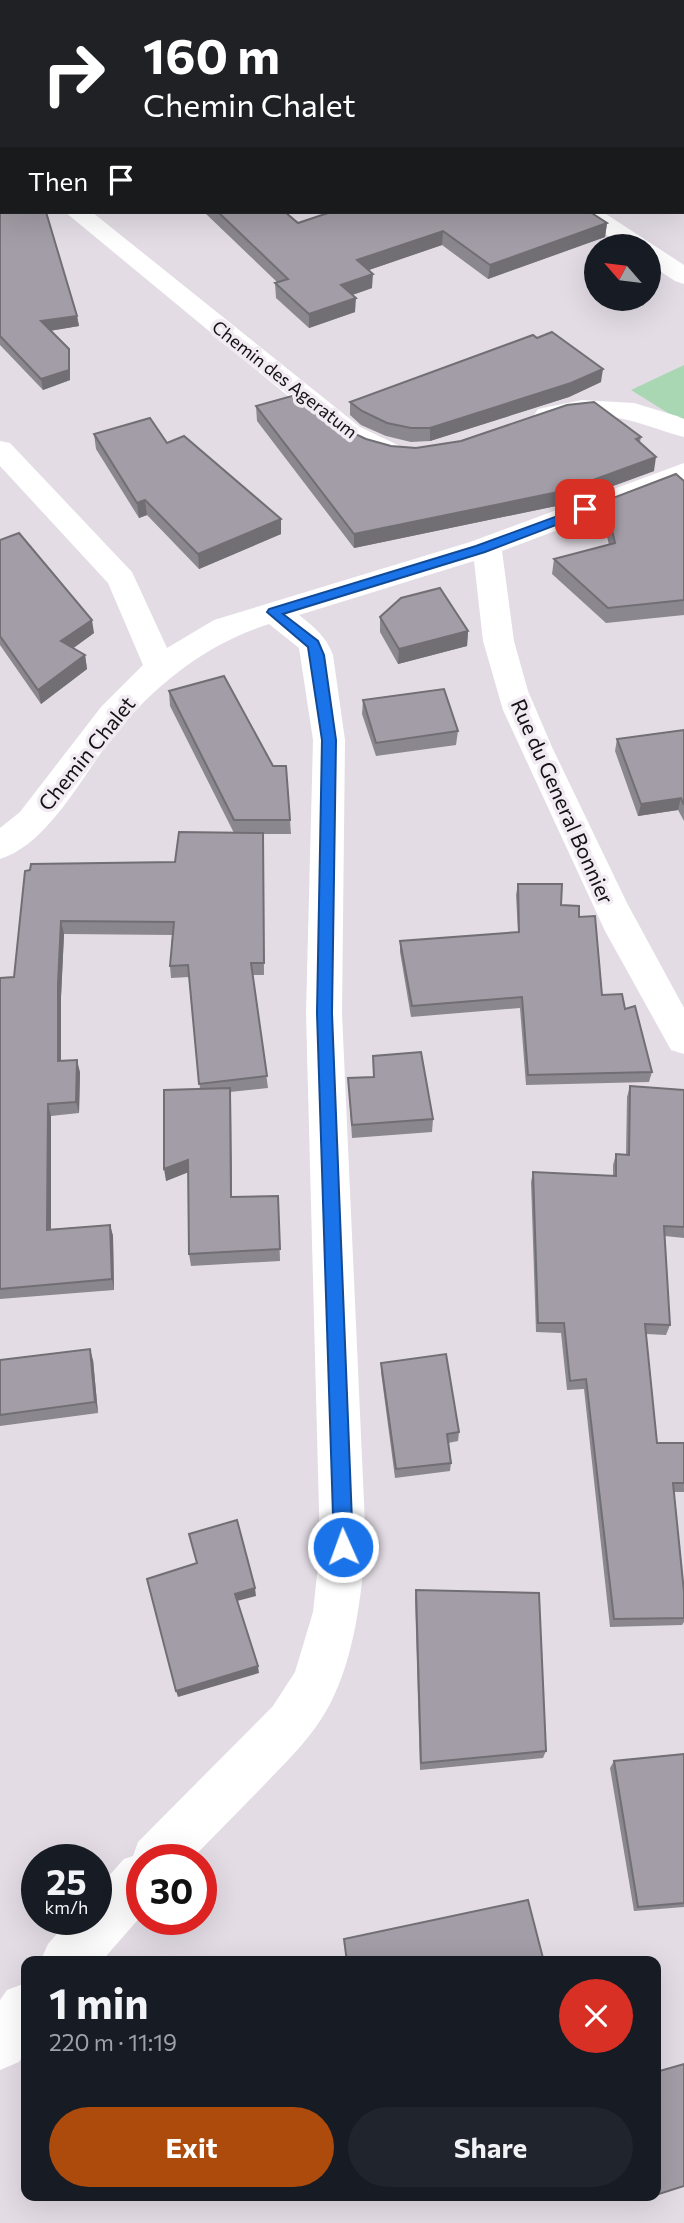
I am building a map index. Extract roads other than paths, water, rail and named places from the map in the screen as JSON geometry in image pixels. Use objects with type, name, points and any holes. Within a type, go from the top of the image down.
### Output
[{"type":"street","name":"Chemin des Ageratum","points":[[79,214],[350,433],[389,453],[422,453]]},
{"type":"street","points":[[590,214],[620,234]]},
{"type":"street","points":[[662,262],[684,276]]},
{"type":"street","points":[[521,423],[571,407],[611,405],[684,429]]},
{"type":"street","points":[[0,449],[121,579],[160,667]]},
{"type":"street","name":"Chemin Chalet","points":[[0,846],[32,821],[111,715],[160,667],[225,627],[487,547],[684,472]]},
{"type":"street","name":"Rue du General Bonnier","points":[[487,547],[495,616],[506,671],[526,727],[615,917],[662,1006],[684,1040]]},
{"type":"street","points":[[172,1844],[290,1723],[313,1687],[326,1652],[336,1612],[343,1547],[324,1027],[329,740],[317,655],[313,644],[274,612]]},
{"type":"street","points":[[71,1956],[126,1895]]},
{"type":"street","points":[[0,2043],[21,2016]]}]
